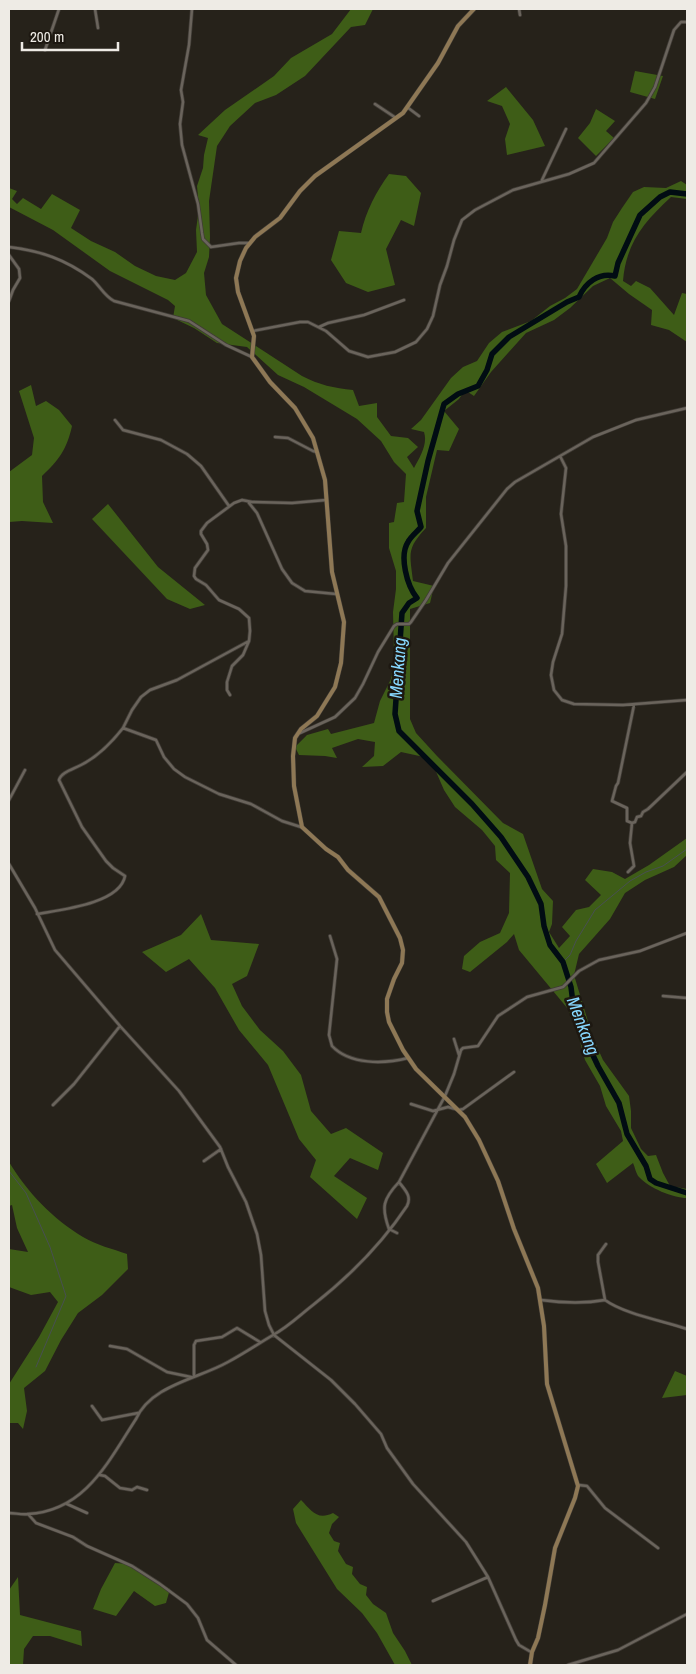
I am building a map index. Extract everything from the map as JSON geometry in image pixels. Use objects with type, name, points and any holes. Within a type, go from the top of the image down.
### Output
[{"type":"street","points":[[45,50],[59,9]]},
{"type":"street","points":[[95,9],[98,28]]},
{"type":"street","points":[[192,9],[189,45],[181,90],[183,102],[180,124],[182,145],[198,204],[203,239],[211,247],[250,243]]},
{"type":"street","points":[[252,357],[253,332],[240,299],[236,278],[243,254],[250,243],[280,218],[310,181],[397,119],[438,62],[458,26],[474,9]]},
{"type":"street","points":[[519,9],[520,15]]},
{"type":"street","points":[[253,332],[308,322],[319,327],[350,351],[368,357],[386,355],[410,346],[422,336],[431,322],[454,240],[462,220],[475,210],[509,192],[542,180],[568,174],[593,164],[612,144],[648,99],[655,86],[674,30],[681,22],[687,22]]},
{"type":"street","points":[[375,104],[397,119]]},
{"type":"street","points":[[407,107],[419,116]]},
{"type":"street","points":[[542,180],[566,129]]},
{"type":"street","points":[[9,247],[37,251],[57,258],[91,279],[114,301],[189,321],[226,345],[252,357],[270,382],[295,408],[310,430],[325,480],[336,594],[344,622],[343,648],[335,688],[317,716],[300,729],[295,738],[293,749],[294,786],[302,827]]},
{"type":"street","points":[[9,256],[19,269],[20,278],[9,301]]},
{"type":"street","points":[[319,327],[328,323],[364,315],[404,300]]},
{"type":"street","points":[[295,738],[301,732],[335,717],[347,707],[360,691],[378,652],[394,626],[410,622],[426,600],[448,563],[514,482],[594,437],[628,423],[687,408]]},
{"type":"street","points":[[115,420],[123,430],[153,440],[161,440],[182,450],[193,458],[229,506]]},
{"type":"street","points":[[275,437],[285,437],[317,452]]},
{"type":"street","points":[[560,456],[566,468],[561,514],[566,546],[566,586],[562,634],[553,662],[551,682],[557,695],[568,703],[607,706],[687,700]]},
{"type":"street","points":[[230,695],[227,690],[227,682],[230,668],[243,655],[249,640],[250,631],[247,615],[231,604],[220,600],[193,574],[203,555],[208,550],[201,534],[202,530],[207,523],[229,506],[240,501],[292,503],[326,500]]},
{"type":"street","points":[[247,502],[257,513],[282,569],[292,583],[305,591],[336,594]]},
{"type":"street","points":[[37,914],[72,909],[103,898],[116,891],[124,881],[124,876],[106,861],[82,827],[59,780],[62,774],[82,765],[96,755],[123,728],[141,697],[150,690],[159,685],[177,680],[249,640]]},
{"type":"street","points":[[632,823],[627,821],[627,808],[612,800],[621,773],[634,705]]},
{"type":"street","points":[[123,728],[156,740],[164,758],[185,777],[219,794],[251,804],[282,821],[302,827],[326,849],[338,857],[348,870],[379,897],[400,938],[403,950],[402,963],[389,992],[386,1006],[389,1022],[416,1069],[459,1110],[479,1140],[492,1166],[520,1245],[537,1284],[544,1326],[547,1384],[578,1486],[555,1548],[546,1605],[538,1638],[530,1659],[530,1665]]},
{"type":"street","points":[[9,800],[25,770]]},
{"type":"street","points":[[628,872],[634,866],[630,843],[632,823],[687,772]]},
{"type":"street","points":[[9,864],[21,882],[55,950],[120,1026],[184,1096],[221,1149],[246,1202],[257,1234],[261,1256],[265,1311],[274,1335],[324,1374],[355,1404],[384,1437],[387,1448],[413,1484],[466,1542],[488,1576],[516,1640],[519,1645],[532,1652]]},
{"type":"street","points":[[397,1233],[389,1228],[384,1204],[389,1193],[399,1182],[445,1096],[463,1048],[478,1046],[492,1023],[506,1010],[527,997],[555,990],[567,984],[579,971],[599,960],[640,951],[687,932]]},
{"type":"street","points":[[330,936],[337,958],[329,1035],[332,1046],[345,1054],[365,1061],[387,1061],[408,1058]]},
{"type":"street","points":[[663,996],[687,998]]},
{"type":"street","points":[[53,1105],[74,1084],[120,1026]]},
{"type":"street","points":[[454,1039],[459,1056]]},
{"type":"street","points":[[411,1104],[436,1111],[448,1107],[459,1110],[468,1106],[514,1072]]},
{"type":"street","points":[[204,1161],[221,1149]]},
{"type":"street","points":[[92,1406],[102,1420],[138,1412],[159,1394],[228,1362],[274,1335],[332,1290],[373,1251],[389,1228],[402,1214],[409,1200],[408,1194],[399,1182]]},
{"type":"street","points":[[605,1300],[598,1255],[606,1244]]},
{"type":"street","points":[[540,1300],[561,1303],[605,1300],[611,1304],[687,1329]]},
{"type":"street","points":[[193,1377],[194,1345],[196,1341],[222,1337],[237,1328],[260,1342]]},
{"type":"street","points":[[110,1346],[127,1349],[167,1372],[193,1377]]},
{"type":"street","points":[[9,1513],[28,1514],[67,1504],[80,1495],[100,1475],[136,1419],[138,1412]]},
{"type":"street","points":[[100,1475],[105,1476],[120,1488],[132,1490],[137,1487],[147,1490]]},
{"type":"street","points":[[578,1486],[587,1486],[600,1504],[658,1548]]},
{"type":"street","points":[[67,1504],[87,1512]]},
{"type":"street","points":[[28,1514],[36,1523],[73,1537],[87,1546],[132,1566],[160,1584],[187,1604],[198,1618],[207,1640],[236,1665]]},
{"type":"street","points":[[433,1601],[488,1576]]},
{"type":"street","points":[[568,1665],[618,1650],[687,1614]]},
{"type":"green space","points":[[351,9],[373,9],[365,25],[351,27],[305,76],[276,95],[255,103],[230,126],[217,146],[209,201],[209,257],[204,273],[206,295],[222,324],[302,376],[327,386],[353,390],[359,406],[377,403],[377,417],[391,436],[408,438],[418,447],[407,457],[414,468],[423,450],[425,437],[424,432],[411,429],[421,420],[451,378],[463,367],[477,361],[489,343],[502,332],[531,321],[577,289],[607,238],[613,222],[633,192],[644,187],[666,188],[681,181],[687,185],[687,199],[671,197],[638,234],[628,255],[623,281],[631,286],[636,281],[650,288],[674,315],[682,293],[687,294],[687,342],[669,330],[651,325],[652,310],[610,278],[593,286],[554,320],[526,333],[491,372],[474,396],[465,390],[459,399],[444,411],[459,429],[449,451],[437,450],[426,497],[426,528],[415,541],[411,552],[413,581],[434,586],[430,603],[410,609],[410,719],[416,733],[437,756],[503,823],[523,834],[542,889],[553,901],[552,924],[549,932],[559,948],[570,936],[562,927],[576,910],[589,907],[601,895],[585,880],[593,869],[612,872],[625,879],[649,865],[687,838],[687,855],[674,867],[645,880],[625,893],[610,919],[579,954],[574,975],[593,1038],[603,1060],[629,1096],[631,1128],[641,1149],[648,1156],[656,1155],[670,1186],[687,1189],[687,1198],[668,1194],[649,1185],[638,1176],[633,1163],[607,1183],[596,1164],[623,1141],[621,1131],[606,1106],[600,1086],[585,1060],[576,1027],[568,1009],[519,950],[514,934],[470,972],[462,969],[464,956],[480,942],[500,933],[509,913],[510,873],[496,860],[495,846],[482,830],[455,807],[444,790],[434,767],[424,757],[401,752],[383,766],[362,767],[374,756],[375,742],[358,739],[332,748],[337,758],[299,755],[295,747],[307,735],[328,729],[331,734],[374,723],[380,701],[391,679],[394,655],[393,612],[396,571],[389,548],[389,523],[394,522],[397,503],[404,502],[406,474],[394,462],[381,441],[357,419],[304,387],[278,375],[247,347],[217,343],[194,328],[173,318],[175,306],[168,300],[110,271],[53,230],[9,207],[9,188],[17,191],[12,199],[17,204],[23,198],[41,209],[52,194],[80,210],[71,228],[91,241],[115,252],[135,266],[156,276],[175,280],[186,273],[197,252],[196,230],[199,208],[197,186],[203,168],[208,138],[198,135],[225,110],[274,76],[291,58],[332,34]]},
{"type":"green space","points":[[635,71],[663,76],[655,99],[630,92]]},
{"type":"green space","points":[[506,87],[533,120],[545,146],[507,155],[505,139],[510,124],[502,106],[487,101]]},
{"type":"green space","points":[[596,109],[615,121],[606,131],[614,138],[596,156],[578,138],[590,123]]},
{"type":"green space","points":[[389,174],[406,176],[421,193],[414,226],[401,220],[386,249],[395,285],[368,292],[346,283],[331,260],[339,231],[361,233],[372,202]]},
{"type":"green space","points":[[31,385],[36,406],[46,401],[59,410],[72,426],[62,454],[42,476],[43,502],[53,523],[9,522],[9,472],[32,455],[34,438],[19,391]]},
{"type":"green space","points":[[108,504],[158,567],[205,605],[190,609],[167,599],[92,519]]},
{"type":"green space","points":[[201,914],[211,940],[259,944],[247,976],[232,984],[242,1006],[260,1030],[283,1051],[301,1075],[311,1111],[331,1134],[346,1128],[383,1153],[378,1170],[350,1158],[334,1176],[367,1198],[357,1219],[310,1177],[316,1160],[299,1139],[268,1065],[239,1030],[215,988],[189,959],[166,972],[142,952],[181,935]]},
{"type":"green space","points":[[9,1162],[32,1194],[61,1222],[88,1240],[127,1254],[128,1269],[102,1295],[78,1313],[45,1371],[24,1388],[27,1411],[23,1429],[18,1423],[9,1423],[9,1384],[39,1337],[58,1302],[50,1292],[31,1295],[9,1287],[9,1249],[28,1252],[17,1228],[12,1205],[9,1206]]},
{"type":"green space","points":[[675,1371],[687,1376],[687,1395],[662,1398]]},
{"type":"green space","points":[[301,1500],[311,1511],[318,1515],[323,1516],[333,1513],[339,1517],[332,1524],[329,1533],[334,1541],[340,1543],[338,1551],[346,1564],[353,1567],[352,1574],[360,1584],[367,1587],[366,1595],[373,1604],[386,1613],[393,1633],[412,1665],[395,1665],[377,1633],[362,1613],[337,1589],[296,1523],[293,1509]]},
{"type":"green space","points":[[115,1563],[130,1564],[170,1589],[166,1603],[155,1606],[134,1591],[116,1616],[93,1609]]},
{"type":"green space","points":[[18,1577],[20,1615],[81,1631],[82,1646],[50,1636],[33,1636],[24,1649],[23,1665],[9,1665],[9,1590]]},
{"type":"waterway","name":"Menkang","points":[[687,194],[670,192],[660,197],[640,215],[618,263],[615,276],[598,277],[585,287],[579,297],[567,302],[509,337],[492,354],[487,370],[478,386],[458,394],[444,404],[428,461],[417,511],[421,527],[409,540],[405,548],[405,571],[413,593],[417,598],[409,603],[402,613],[395,714],[399,731],[472,804],[501,837],[528,877],[541,904],[544,926],[550,945],[563,962],[571,987],[573,1003],[583,1018],[590,1049],[619,1103],[627,1134],[646,1166],[650,1179],[656,1183],[687,1193]]},
{"type":"waterway","points":[[563,962],[570,955],[576,941],[595,910],[630,881],[646,872],[663,866],[687,849]]},
{"type":"waterway","points":[[9,1171],[26,1193],[50,1247],[66,1296],[36,1367]]}]
